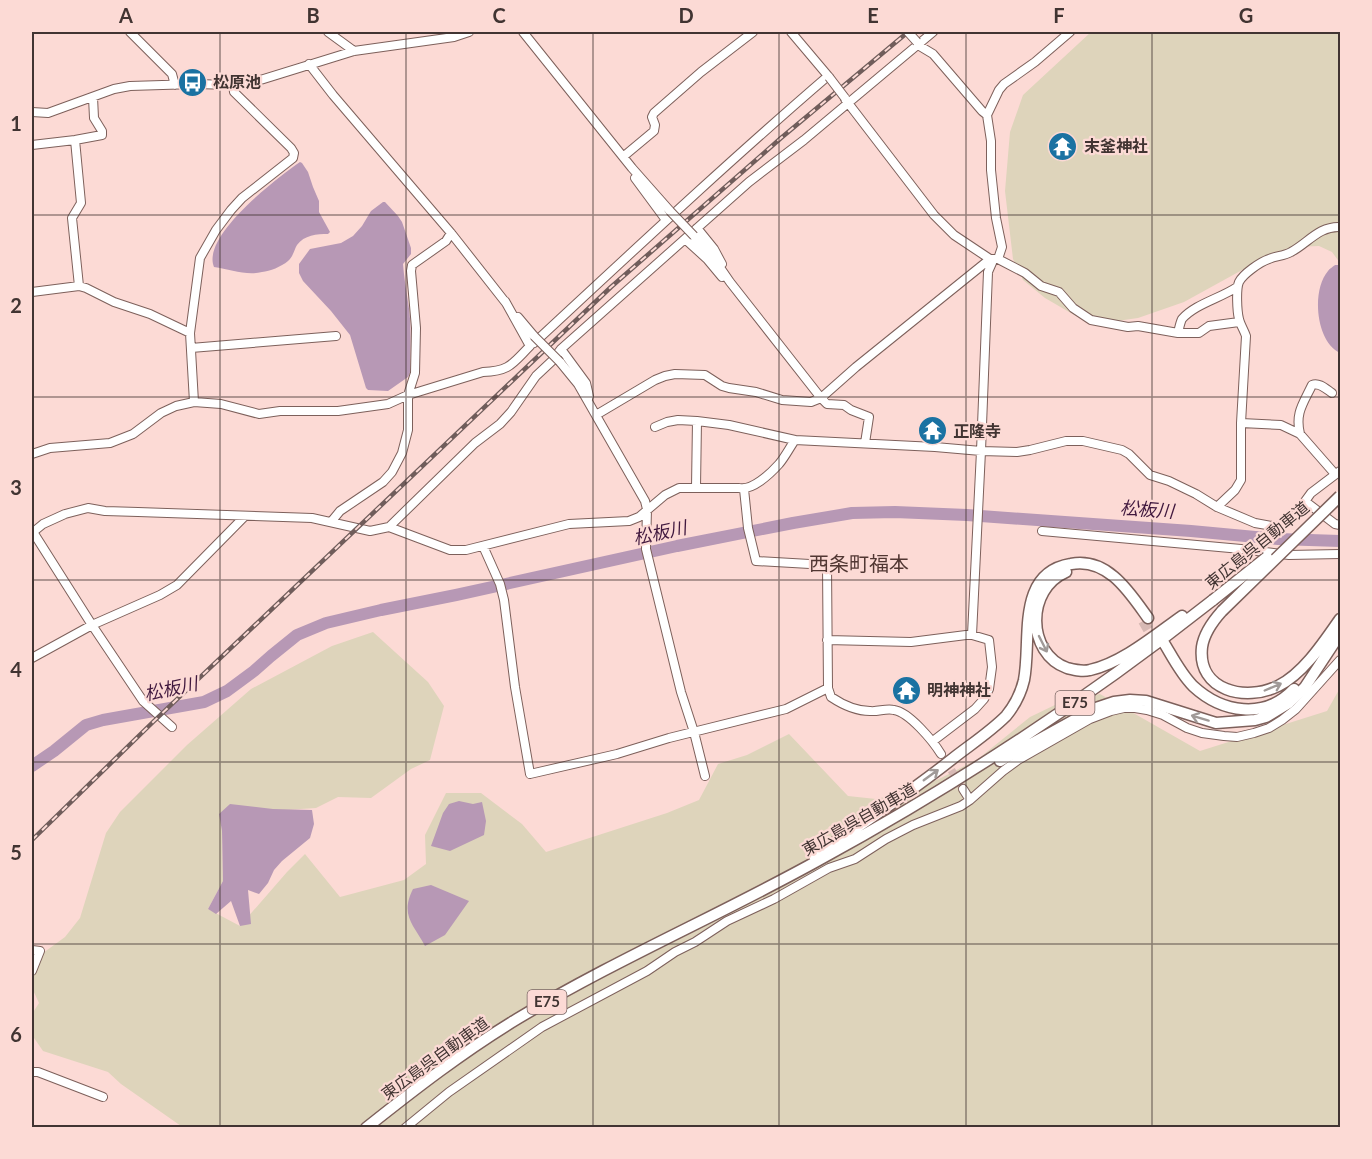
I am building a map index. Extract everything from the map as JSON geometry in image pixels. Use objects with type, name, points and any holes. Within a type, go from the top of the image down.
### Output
[{"type":"highway","name":"東広島呉自動車道","points":[[366,1128],[453,1061],[516,1020],[636,954],[820,860],[983,764],[1149,649],[1212,598],[1252,570],[1341,496]]},
{"type":"highway","points":[[1341,496],[1222,610],[1210,626],[1202,646],[1205,670],[1223,688],[1249,694],[1264,692],[1293,677],[1341,619]]},
{"type":"highway","points":[[743,901],[859,827],[944,766],[1006,716],[1018,699],[1024,680],[1032,598],[1040,582],[1049,573],[1073,563],[1086,563],[1099,567],[1113,575],[1126,587],[1146,620],[1110,581],[1095,572],[1070,571],[1053,580],[1040,597],[1036,611],[1036,627],[1041,645],[1052,659],[1076,671],[1089,671],[1122,657],[1212,598]]},
{"type":"highway","points":[[930,796],[983,770],[1096,708],[1114,702],[1146,701],[1216,723],[1266,717],[1289,703],[1305,687],[1341,634]]},
{"type":"highway","points":[[1277,712],[1238,715],[1209,705],[1185,686],[1171,668],[1161,646],[1192,685],[1206,697],[1236,709],[1249,710],[1269,706],[1289,694],[1311,668],[1327,638]]},
{"type":"street","points":[[130,32],[172,74],[175,85]]},
{"type":"street","points":[[328,32],[354,51]]},
{"type":"street","points":[[32,112],[48,112],[114,89],[130,86],[233,85],[254,82],[354,51],[454,37],[466,32]]},
{"type":"street","points":[[523,32],[632,168],[670,211],[695,232],[730,282],[821,398],[827,404],[844,405],[869,417],[865,443]]},
{"type":"street","points":[[624,156],[654,131],[655,125],[652,117],[654,113],[701,72],[753,32]]},
{"type":"street","points":[[791,32],[828,76],[934,215],[954,235],[994,259],[1025,273],[1041,286],[1059,292],[1073,308],[1091,320],[1178,333],[1199,333],[1209,326],[1239,322]]},
{"type":"street","points":[[908,32],[933,54],[987,115]]},
{"type":"street","points":[[172,727],[143,701],[32,533],[43,524],[65,514],[88,508],[138,513],[312,518],[370,531],[389,527],[475,443],[500,424],[536,376],[561,349],[749,182],[804,140],[846,100],[933,32]]},
{"type":"street","points":[[972,635],[988,272],[1002,247],[996,218],[987,115],[1004,84],[1035,62],[1070,32]]},
{"type":"street","points":[[309,64],[534,336],[578,384],[645,501],[647,509]]},
{"type":"street","points":[[32,454],[50,448],[110,443],[133,434],[160,413],[194,402],[220,404],[259,414],[280,411],[338,411],[388,404],[408,395],[483,372],[507,369],[666,220],[828,76]]},
{"type":"street","points":[[194,402],[190,333],[200,258],[231,210],[242,198],[293,158],[294,153],[291,147],[234,92],[233,85]]},
{"type":"street","points":[[32,145],[102,135],[94,118],[93,98]]},
{"type":"street","points":[[75,140],[81,202],[72,219],[79,286]]},
{"type":"street","points":[[632,168],[630,170],[666,220]]},
{"type":"street","points":[[1217,507],[1242,480],[1241,423],[1246,336],[1239,322],[1237,287],[1240,279],[1258,264],[1294,251],[1327,228],[1341,226]]},
{"type":"street","points":[[331,522],[340,511],[383,482],[392,472],[402,453],[408,430],[408,395],[415,373],[416,328],[412,265],[446,241],[451,233]]},
{"type":"street","points":[[685,239],[707,258],[726,283],[730,282]]},
{"type":"street","points":[[596,415],[655,380],[675,374],[705,375],[722,386],[782,400],[811,402],[821,398],[856,367],[994,259]]},
{"type":"street","points":[[32,292],[79,286],[114,302],[150,314],[190,333]]},
{"type":"street","points":[[1178,333],[1181,320],[1196,309],[1226,295],[1237,287]]},
{"type":"street","points":[[505,301],[530,346]]},
{"type":"street","points":[[191,348],[336,336]]},
{"type":"street","points":[[561,349],[586,383],[590,396],[587,400]]},
{"type":"street","points":[[1300,434],[1297,422],[1299,413],[1312,385],[1318,384],[1332,393]]},
{"type":"street","points":[[655,427],[678,420],[698,421],[729,425],[795,440],[981,451],[1023,451],[1066,441],[1083,441],[1122,450],[1150,475],[1168,481],[1217,507],[1255,523],[1278,526],[1286,523],[1306,502],[1311,493],[1338,472],[1300,434],[1281,425],[1241,423]]},
{"type":"street","points":[[696,487],[698,421]]},
{"type":"street","points":[[705,776],[679,685],[646,549],[643,519],[647,509],[665,495],[679,488],[744,489],[752,487],[780,464],[795,440]]},
{"type":"street","points":[[744,489],[748,528],[756,561],[826,565],[826,640],[828,688],[831,697],[857,710],[896,710],[904,714],[933,741],[941,754]]},
{"type":"street","points":[[1306,502],[1335,524],[1341,525]]},
{"type":"street","points":[[32,658],[92,625],[160,596],[177,585],[245,516]]},
{"type":"street","points":[[389,527],[450,550],[466,550],[569,524],[643,519]]},
{"type":"street","points":[[1042,531],[1289,555],[1341,554]]},
{"type":"street","points":[[483,546],[500,584],[504,600],[515,687],[530,774],[617,754],[786,709],[828,688]]},
{"type":"street","points":[[826,640],[911,642],[972,635],[989,640],[992,667],[989,688],[984,699],[975,709],[933,741]]},
{"type":"street","points":[[405,1128],[449,1092],[542,1027],[647,971],[727,921],[774,899],[829,868],[855,859],[913,825],[960,806],[1018,760],[1090,719],[1124,708],[1147,710],[1187,728],[1212,735],[1254,734],[1269,728],[1296,709],[1341,660]]},
{"type":"street","points":[[963,789],[970,800]]},
{"type":"street","points":[[32,950],[40,951],[32,971]]},
{"type":"street","points":[[32,1072],[38,1072],[103,1097]]},
{"type":"shaded area","points":[[1091,32],[1340,32],[1340,263],[1332,252],[1319,246],[1294,247],[1273,253],[1184,302],[1138,318],[1110,322],[1076,316],[1045,298],[1023,280],[1013,259],[1005,191],[1010,132],[1023,95]]},
{"type":"shaded area","points":[[300,162],[308,172],[319,201],[319,212],[330,232],[303,239],[288,261],[268,271],[250,273],[214,267],[213,254],[229,224],[259,194]]},
{"type":"shaded area","points":[[383,202],[402,222],[411,248],[411,254],[403,264],[410,319],[410,373],[408,377],[388,391],[366,388],[350,335],[303,281],[299,273],[299,264],[310,249],[341,243],[353,236],[371,211]]},
{"type":"shaded area","points":[[1335,265],[1340,265],[1340,353],[1332,347],[1321,327],[1318,303],[1323,280]]},
{"type":"shaded area","points":[[373,632],[428,682],[444,706],[430,760],[411,769],[371,798],[338,797],[316,808],[220,814],[223,881],[208,909],[240,926],[305,854],[340,897],[404,880],[426,864],[425,835],[446,793],[481,793],[522,824],[546,852],[667,813],[699,800],[718,764],[747,755],[789,734],[848,796],[876,799],[906,792],[941,778],[978,759],[1030,717],[1057,704],[1100,694],[1200,751],[1327,711],[1340,688],[1340,1127],[181,1127],[108,1072],[43,1051],[32,1035],[32,1014],[39,1003],[32,988],[32,961],[65,937],[80,918],[106,833],[120,812],[187,745],[251,689],[332,646]]},
{"type":"shaded area","points":[[459,801],[473,804],[482,802],[486,821],[484,835],[450,851],[431,846],[443,813],[449,804]]},
{"type":"shaded area","points":[[230,804],[273,809],[312,810],[314,824],[310,838],[282,861],[259,894],[248,890],[251,924],[240,926],[231,901],[216,914],[208,909],[223,881],[222,831],[219,814]]},
{"type":"shaded area","points":[[431,885],[469,901],[445,935],[425,946],[410,919],[408,906],[413,889]]},
{"type":"waterway","name":"松板川","points":[[32,766],[86,725],[204,702],[227,691],[297,635],[326,623],[793,523],[852,513],[895,512],[967,515],[1278,539],[1340,541]]},
{"type":"tunnel","points":[[1143,621],[1157,645]]},
{"type":"tunnel","points":[[945,760],[963,789]]},
{"type":"railway","points":[[32,840],[611,287],[781,138],[908,32]]},
{"type":"place","name":"松原池","points":[[192,82]]},
{"type":"place","name":"末釜神社","points":[[1063,146]]},
{"type":"place","name":"正隆寺","points":[[932,431]]},
{"type":"place","name":"明神神社","points":[[906,690]]},
{"type":"district","name":"西条町福本","points":[[859,564]]}]
